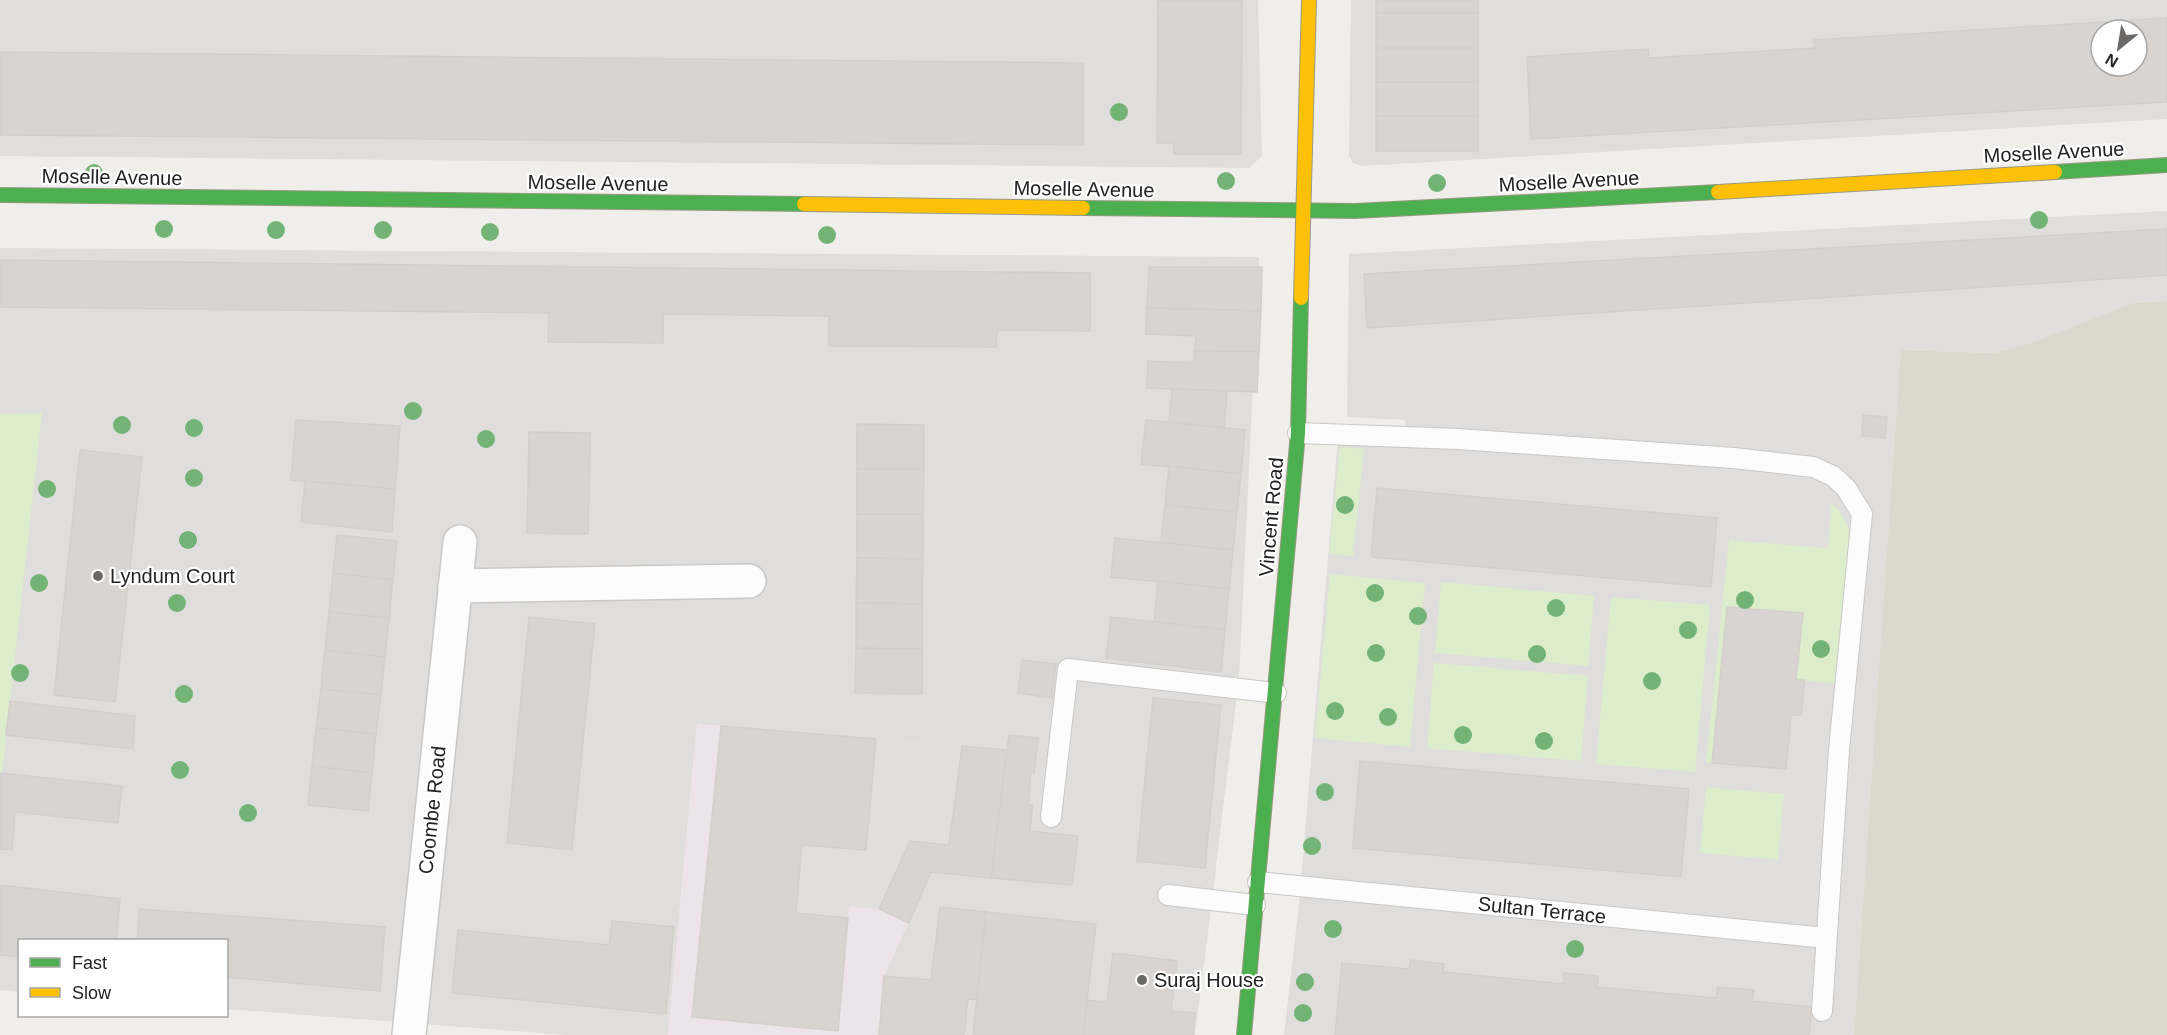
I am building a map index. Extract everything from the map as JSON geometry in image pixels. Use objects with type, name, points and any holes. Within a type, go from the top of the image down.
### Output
[{"type":"street","name":"Vincent Road","points":[[1244,1035],[1298,433],[1309,0]]},
{"type":"street","name":"Moselle Avenue","points":[[0,195],[1354,211],[1514,204],[2167,165]]},
{"type":"street","name":"Coombe Road","points":[[409,1035],[460,542]]},
{"type":"street","points":[[455,586],[749,581]]},
{"type":"lane","points":[[1298,433],[1458,439],[1734,458],[1813,467],[1833,476],[1846,488],[1862,514],[1839,750],[1822,1011]]},
{"type":"lane","points":[[1051,817],[1068,669],[1276,693]]},
{"type":"lane","name":"Sultan Terrace","points":[[1258,882],[1826,938]]},
{"type":"lane","points":[[1168,895],[1255,905]]},
{"type":"shaded area","points":[[0,0],[1258,0],[1262,156],[1249,168],[0,156]]},
{"type":"shaded area","points":[[1351,0],[2167,0],[2167,119],[1361,166],[1353,163],[1349,156]]},
{"type":"shaded area","points":[[2167,211],[2167,301],[2133,303],[2031,343],[1994,353],[1902,350],[1854,1035],[1284,1035],[1299,904],[1339,426],[1405,430],[1405,420],[1347,417],[1349,254]]},
{"type":"shaded area","points":[[0,248],[1259,257],[1239,679],[1195,1035],[879,1035],[884,976],[931,872],[1006,750],[697,724],[668,1035],[566,1035],[228,1009],[228,939],[18,939],[18,992],[0,990]]},
{"type":"shaded area","points":[[2167,301],[2167,1035],[1854,1035],[1901,350],[1994,353],[2031,343],[2133,303]]},
{"type":"shaded area","points":[[1624,401],[1863,415],[1859,456],[1835,456],[1828,548],[1729,540],[1735,444],[1622,436]]},
{"type":"shaded area","points":[[697,724],[1007,750],[991,878],[931,872],[884,976],[879,1035],[668,1035]]},
{"type":"shaded area","points":[[876,739],[962,746],[949,845],[910,841],[879,909],[849,907],[848,918],[796,913],[802,845],[866,850]]},
{"type":"shaded area","points":[[1815,748],[1839,750],[1826,931],[1414,890],[1415,872],[1697,899],[1700,853],[1778,860],[1786,769],[1812,771]]},
{"type":"shaded area","points":[[1144,861],[1216,869],[1204,964],[1134,955]]},
{"type":"green space","points":[[42,413],[2,774],[0,773],[0,414]]},
{"type":"green space","points":[[1340,447],[1364,449],[1353,556],[1329,554]]},
{"type":"green space","points":[[1831,503],[1842,514],[1854,539],[1838,684],[1796,680],[1803,613],[1727,607],[1712,763],[1706,763],[1729,540],[1828,548]]},
{"type":"green space","points":[[1330,574],[1425,583],[1410,747],[1315,738]]},
{"type":"green space","points":[[1441,582],[1594,596],[1588,666],[1435,653]]},
{"type":"green space","points":[[1611,597],[1710,605],[1695,772],[1596,764]]},
{"type":"green space","points":[[1434,663],[1588,676],[1581,761],[1427,748]]},
{"type":"green space","points":[[1706,787],[1784,794],[1778,860],[1700,853]]},
{"type":"building","points":[[1158,0],[1242,0],[1241,154],[1174,154],[1174,143],[1157,143]]},
{"type":"building","points":[[1376,0],[1478,0],[1478,13],[1376,13]]},
{"type":"building","points":[[1376,13],[1478,13],[1478,48],[1376,48]]},
{"type":"building","points":[[2167,18],[2167,102],[1531,139],[1527,57],[1648,49],[1649,58],[1815,48],[1814,40],[2089,23],[2089,78],[2149,78],[2149,19]]},
{"type":"building","points":[[1376,48],[1478,48],[1478,82],[1376,82]]},
{"type":"building","points":[[0,52],[1083,63],[1083,145],[0,135]]},
{"type":"building","points":[[1376,82],[1478,82],[1478,116],[1376,116]]},
{"type":"building","points":[[1376,116],[1478,116],[1478,151],[1376,151]]},
{"type":"building","points":[[2167,229],[2167,275],[1367,328],[1364,274]]},
{"type":"building","points":[[0,260],[1090,273],[1090,331],[997,330],[996,347],[829,346],[829,316],[663,314],[663,343],[548,342],[549,313],[0,307]]},
{"type":"building","points":[[1149,267],[1262,267],[1261,311],[1147,308]]},
{"type":"building","points":[[1147,308],[1261,311],[1259,352],[1195,351],[1196,336],[1146,334]]},
{"type":"building","points":[[1195,351],[1259,352],[1257,392],[1147,388],[1148,361],[1194,363]]},
{"type":"building","points":[[1172,389],[1227,391],[1224,428],[1169,422]]},
{"type":"building","points":[[1863,415],[1887,417],[1885,438],[1862,436]]},
{"type":"building","points":[[296,420],[400,426],[395,489],[291,480]]},
{"type":"building","points":[[1146,420],[1245,430],[1241,474],[1141,464]]},
{"type":"building","points":[[857,424],[924,425],[924,469],[857,469]]},
{"type":"building","points":[[529,432],[590,433],[588,534],[527,533]]},
{"type":"building","name":"Lyndum Court","points":[[80,450],[142,457],[115,702],[54,695]]},
{"type":"building","points":[[1169,466],[1241,474],[1237,512],[1165,505]]},
{"type":"building","points":[[857,469],[924,469],[923,514],[857,514]]},
{"type":"building","points":[[305,481],[395,489],[392,532],[301,522]]},
{"type":"building","points":[[1377,488],[1717,518],[1711,587],[1371,557]]},
{"type":"building","points":[[1165,505],[1237,512],[1233,550],[1161,543]]},
{"type":"building","points":[[857,514],[923,514],[923,559],[857,558]]},
{"type":"building","points":[[337,535],[397,541],[393,580],[333,573]]},
{"type":"building","points":[[1115,538],[1233,550],[1229,589],[1111,577]]},
{"type":"building","points":[[857,558],[923,559],[922,604],[856,603]]},
{"type":"building","points":[[333,573],[393,580],[389,618],[329,612]]},
{"type":"building","points":[[1158,581],[1229,589],[1225,630],[1154,622]]},
{"type":"building","points":[[856,603],[922,604],[922,649],[856,648]]},
{"type":"building","points":[[1727,607],[1803,613],[1796,680],[1805,680],[1801,715],[1791,715],[1786,769],[1712,763]]},
{"type":"building","points":[[329,612],[389,618],[385,657],[325,650]]},
{"type":"building","points":[[529,617],[595,624],[572,850],[507,843]]},
{"type":"building","points":[[1111,617],[1225,630],[1221,672],[1106,658]]},
{"type":"building","points":[[856,648],[922,649],[922,694],[855,693]]},
{"type":"building","points":[[325,650],[385,657],[381,695],[321,689]]},
{"type":"building","points":[[1022,660],[1056,664],[1052,698],[1018,693]]},
{"type":"building","points":[[321,689],[381,695],[376,734],[316,728]]},
{"type":"building","points":[[1153,698],[1221,705],[1205,868],[1137,861]]},
{"type":"building","points":[[10,701],[135,716],[133,749],[6,735]]},
{"type":"building","points":[[721,726],[876,739],[866,850],[802,845],[796,913],[848,918],[838,1031],[692,1017]]},
{"type":"building","points":[[316,728],[376,734],[372,773],[312,766]]},
{"type":"building","points":[[1009,735],[1038,738],[1034,773],[1031,772],[1028,805],[1033,805],[1030,831],[1078,836],[1072,885],[991,878]]},
{"type":"building","points":[[962,746],[1007,750],[991,878],[931,872],[909,923],[879,909],[910,841],[949,845]]},
{"type":"building","points":[[1360,761],[1689,789],[1681,877],[1353,848]]},
{"type":"building","points":[[312,766],[372,773],[368,811],[308,805]]},
{"type":"building","points":[[0,773],[122,786],[118,823],[15,812],[12,850],[0,849]]},
{"type":"building","points":[[0,885],[120,899],[116,939],[18,939],[18,957],[0,955]]},
{"type":"building","points":[[940,907],[986,912],[978,1000],[968,999],[964,1035],[879,1035],[884,976],[931,980]]},
{"type":"building","points":[[140,909],[385,927],[380,991],[228,977],[228,939],[137,939]]},
{"type":"building","points":[[986,912],[1096,924],[1083,1035],[973,1035]]},
{"type":"building","points":[[612,921],[674,927],[666,1014],[452,993],[458,930],[609,945]]},
{"type":"building","name":"Suraj House","points":[[1113,953],[1177,961],[1171,1011],[1195,1013],[1193,1035],[1083,1035],[1087,1000],[1107,1002]]},
{"type":"building","points":[[1410,960],[1444,964],[1443,972],[1563,984],[1564,973],[1598,976],[1597,987],[1716,998],[1718,987],[1754,990],[1752,1001],[1812,1007],[1809,1035],[1335,1035],[1342,963],[1409,969]]},
{"type":"traffic: fast","points":[[2055,172],[2167,165]]},
{"type":"traffic: fast","points":[[1083,208],[1355,211],[1718,192]]},
{"type":"traffic: fast","points":[[0,195],[804,204]]},
{"type":"traffic: fast","points":[[1244,1035],[1298,433],[1301,298]]},
{"type":"traffic: slow","points":[[1301,298],[1309,0]]},
{"type":"traffic: slow","points":[[1718,192],[2055,172]]},
{"type":"traffic: slow","points":[[804,204],[1083,208]]},
{"type":"place","name":"Lyndum Court","points":[[98,576]]},
{"type":"place","name":"Suraj House","points":[[1142,980]]}]
